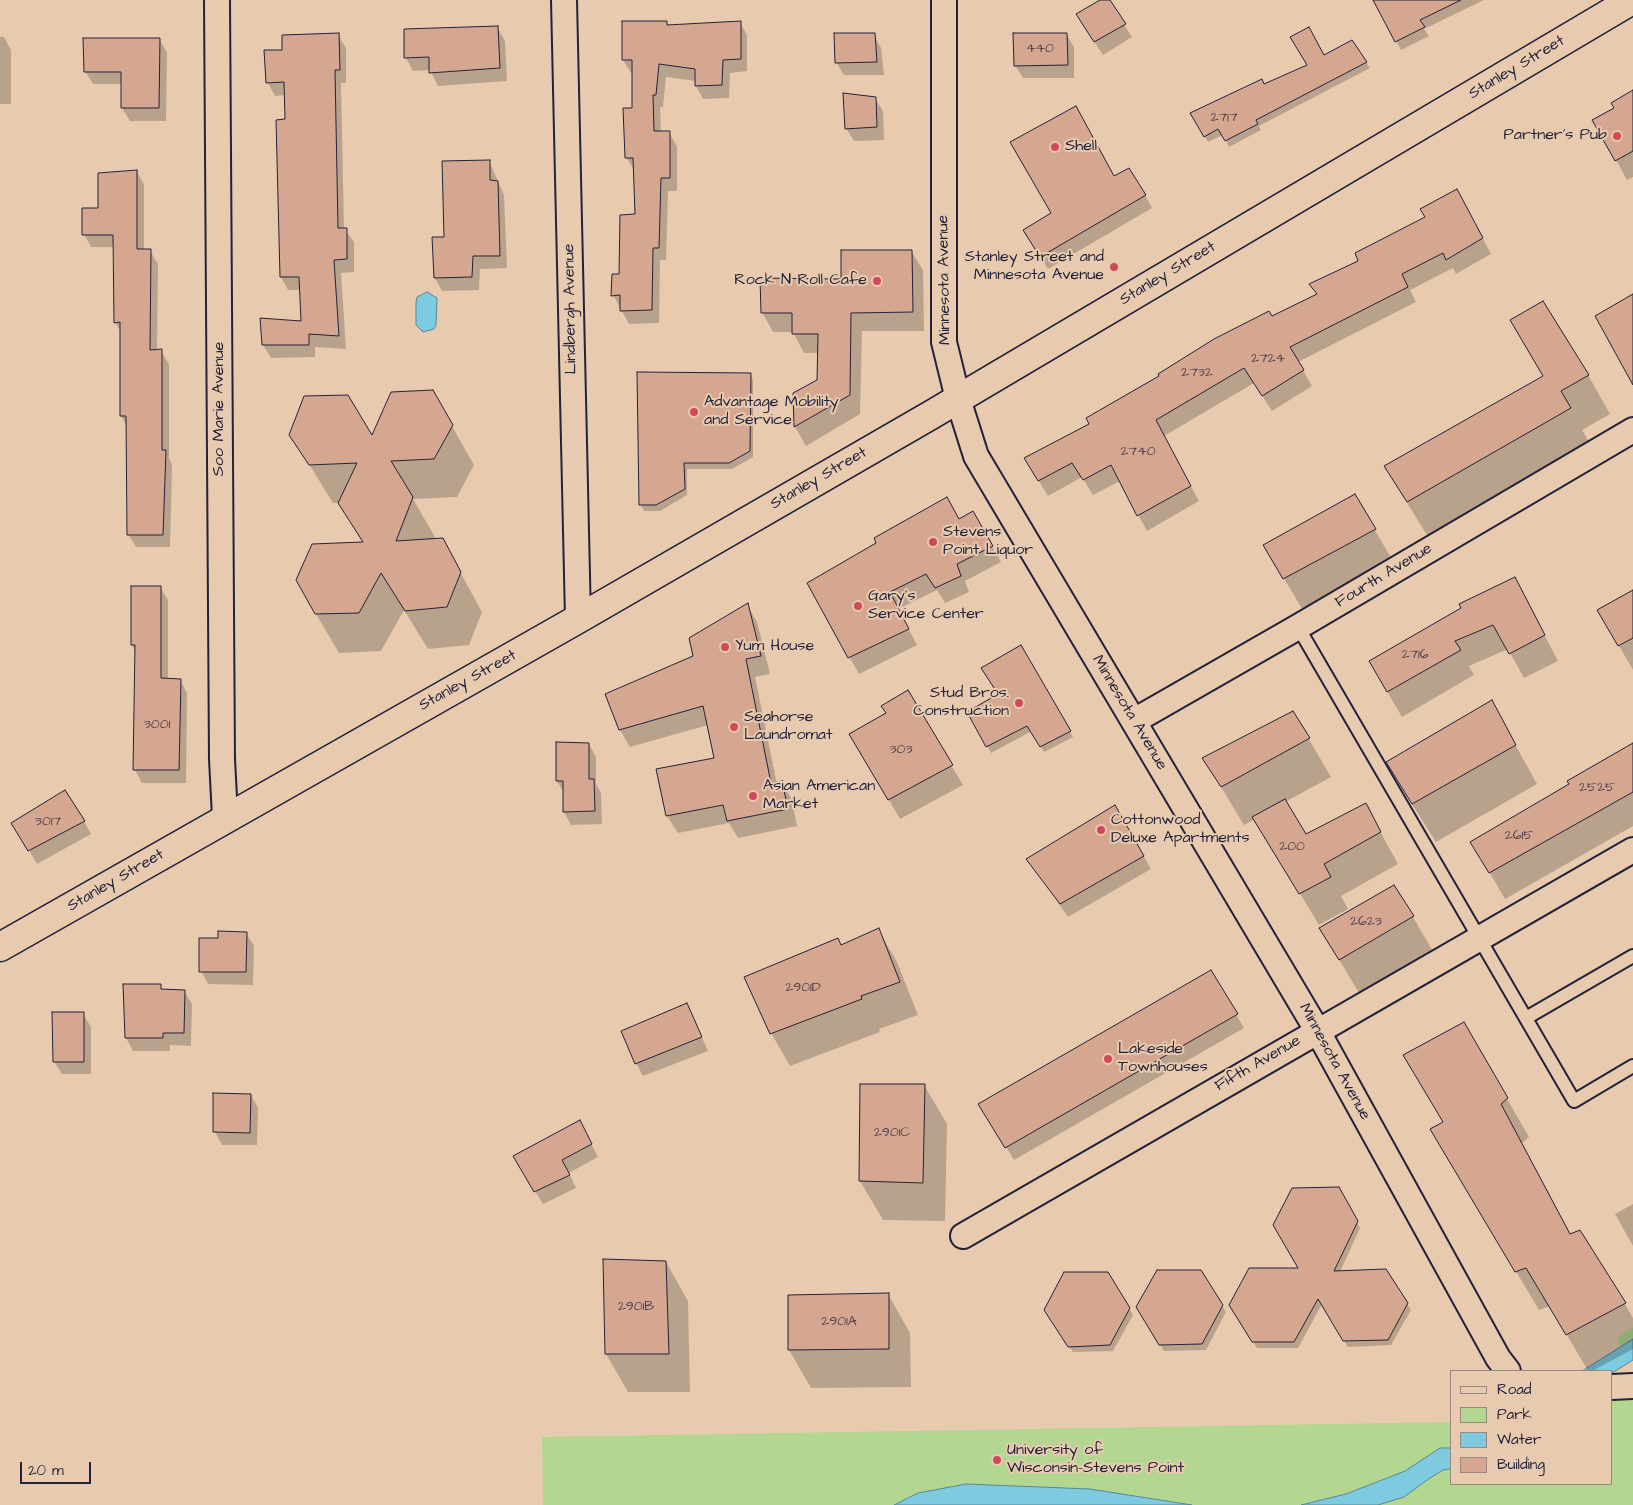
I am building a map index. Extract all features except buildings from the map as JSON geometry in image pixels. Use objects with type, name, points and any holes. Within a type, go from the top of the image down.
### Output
[{"type":"street","name":"Soo Marie Avenue","points":[[217,0],[222,749],[225,817]]},
{"type":"street","name":"Lindbergh Avenue","points":[[564,0],[578,619]]},
{"type":"street","name":"Minnesota Avenue","points":[[944,0],[944,342],[972,445],[982,466],[1317,1030],[1507,1370]]},
{"type":"street","name":"Stanley Street","points":[[0,947],[225,817],[578,619],[958,399],[1632,0]]},
{"type":"street","name":"Fourth Avenue","points":[[1134,720],[1298,627],[1633,430]]},
{"type":"street","name":"Fifth Avenue","points":[[962,1236],[1317,1030],[1633,850]]},
{"type":"street","points":[[1613,1387],[1633,1386]]},
{"type":"lane","points":[[1298,627],[1574,1101],[1633,1066]]},
{"type":"lane","points":[[1526,1018],[1633,956]]},
{"type":"green space","points":[[1633,1327],[1633,1358],[1625,1358],[1617,1338]]},
{"type":"green space","name":"University of Wisconsin–Stevens Point","points":[[1633,1386],[1633,1505],[543,1505],[542,1437],[1450,1422],[1450,1485],[1613,1485],[1613,1387]]},
{"type":"water","points":[[427,292],[437,298],[436,325],[434,329],[423,332],[416,325],[416,303],[417,297]]},
{"type":"water","points":[[1633,1339],[1633,1360],[1613,1372],[1613,1370],[1584,1370]]},
{"type":"water","points":[[1440,1448],[1450,1448],[1450,1469],[1443,1470],[1404,1497],[1378,1505],[1301,1505],[1346,1494],[1405,1471]]},
{"type":"water","points":[[966,1484],[1090,1489],[1192,1505],[894,1505],[918,1493]]},
{"type":"place","name":"Partner's Pub","points":[[1617,136]]},
{"type":"place","name":"Shell","points":[[1055,147]]},
{"type":"place","name":"Stanley Street and Minnesota Avenue","points":[[1114,267]]},
{"type":"place","name":"Rock N Roll Cafe","points":[[877,281]]},
{"type":"place","name":"Advantage Mobility and Service","points":[[694,412]]},
{"type":"place","name":"Stevens Point Liquor","points":[[933,542]]},
{"type":"place","name":"Gary's Service Center","points":[[858,606]]},
{"type":"place","name":"Yum House","points":[[725,647]]},
{"type":"place","name":"Stud Bros. Construction","points":[[1019,703]]},
{"type":"place","name":"Seahorse Laundromat","points":[[734,727]]},
{"type":"place","name":"Asian American Market","points":[[753,796]]},
{"type":"place","name":"Cottonwood Deluxe Apartments","points":[[1101,830]]},
{"type":"place","name":"Lakeside Townhouses","points":[[1108,1059]]},
{"type":"place","name":"University of Wisconsin–Stevens Point","points":[[997,1460]]}]
